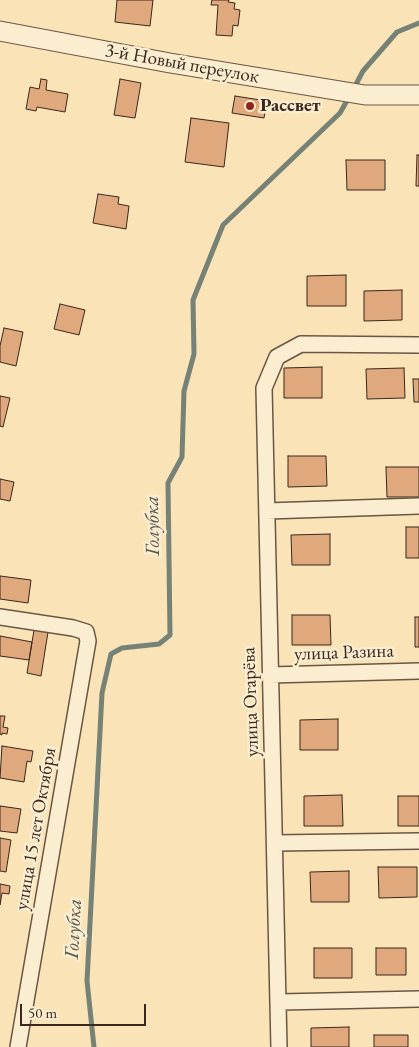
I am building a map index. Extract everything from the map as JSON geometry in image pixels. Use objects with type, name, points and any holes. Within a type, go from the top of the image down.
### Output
[{"type":"street","name":"3-й Новый переулок","points":[[0,31],[170,63],[365,95],[419,95]]},
{"type":"street","name":"улица Огарёва","points":[[279,1047],[280,1002],[264,388],[276,357],[301,344],[419,345]]},
{"type":"street","points":[[267,511],[419,506]]},
{"type":"street","name":"улица 15 лет Октября","points":[[0,617],[73,628],[86,632],[88,641],[18,1047]]},
{"type":"street","name":"улица Разина","points":[[270,675],[419,671]]},
{"type":"street","points":[[275,843],[419,842]]},
{"type":"street","points":[[280,1002],[419,999]]},
{"type":"building","points":[[117,0],[153,0],[150,26],[115,22]]},
{"type":"building","points":[[212,0],[229,0],[228,2],[235,3],[234,9],[240,10],[238,26],[233,25],[232,36],[216,35],[218,5],[211,5]]},
{"type":"building","points":[[41,79],[47,80],[46,90],[68,94],[65,112],[37,107],[36,111],[26,109],[30,87],[39,89]]},
{"type":"building","points":[[120,79],[141,83],[135,118],[114,115]]},
{"type":"building","points":[[235,96],[267,101],[264,118],[232,113]]},
{"type":"building","points":[[191,118],[229,123],[224,167],[185,162]]},
{"type":"building","points":[[417,155],[419,155],[419,186],[416,186]]},
{"type":"building","points":[[346,160],[385,160],[385,190],[347,190]]},
{"type":"building","points":[[98,194],[119,197],[118,204],[129,206],[126,229],[93,223]]},
{"type":"building","points":[[346,275],[346,306],[307,306],[307,276]]},
{"type":"building","points":[[402,290],[402,320],[364,321],[364,291]]},
{"type":"building","points":[[60,304],[85,310],[79,335],[54,329]]},
{"type":"building","points":[[4,328],[23,332],[16,366],[0,362],[0,346]]},
{"type":"building","points":[[322,367],[322,398],[284,398],[284,368]]},
{"type":"building","points":[[404,368],[405,398],[367,399],[366,369]]},
{"type":"building","points":[[413,379],[419,379],[419,402],[414,402]]},
{"type":"building","points":[[0,396],[10,398],[3,427],[0,426]]},
{"type":"building","points":[[288,456],[326,456],[327,486],[288,487]]},
{"type":"building","points":[[386,467],[419,467],[419,497],[387,497]]},
{"type":"building","points":[[0,479],[14,482],[10,501],[0,499]]},
{"type":"building","points":[[406,527],[419,527],[419,558],[406,558]]},
{"type":"building","points":[[330,534],[330,565],[292,565],[291,535]]},
{"type":"building","points":[[0,576],[31,580],[28,603],[0,599]]},
{"type":"building","points":[[292,615],[330,615],[331,645],[292,645]]},
{"type":"building","points":[[415,617],[419,617],[419,647],[415,647]]},
{"type":"building","points":[[34,630],[48,632],[41,676],[27,673]]},
{"type":"building","points":[[0,636],[32,642],[29,660],[0,656]]},
{"type":"building","points":[[0,716],[5,716],[3,727],[8,728],[7,734],[0,734]]},
{"type":"building","points":[[338,719],[338,750],[300,750],[300,720]]},
{"type":"building","points":[[2,746],[33,751],[31,762],[27,761],[24,782],[0,778]]},
{"type":"building","points":[[342,795],[343,826],[304,826],[304,796]]},
{"type":"building","points":[[398,796],[419,796],[419,826],[398,826]]},
{"type":"building","points":[[0,806],[21,809],[17,833],[0,831]]},
{"type":"building","points":[[0,838],[11,840],[6,872],[0,871]]},
{"type":"building","points":[[378,867],[417,867],[417,897],[379,898]]},
{"type":"building","points":[[349,871],[349,902],[311,902],[310,872]]},
{"type":"building","points":[[0,884],[10,886],[9,894],[2,893],[0,905]]},
{"type":"building","points":[[314,948],[352,948],[352,978],[314,978]]},
{"type":"building","points":[[376,948],[406,948],[406,975],[376,975]]},
{"type":"building","points":[[349,1027],[349,1047],[311,1047],[311,1028]]},
{"type":"building","points":[[374,1035],[408,1035],[408,1047],[374,1047]]},
{"type":"waterway","name":"Голубка","points":[[353,90],[363,71],[397,32],[419,23]]},
{"type":"waterway","name":"Голубка","points":[[94,1047],[87,981],[102,693],[111,654],[122,648],[159,644],[170,635],[168,483],[182,457],[184,391],[194,354],[193,300],[223,225],[340,113],[349,97]]},
{"type":"place","name":"Рассвет","points":[[250,106]]}]
